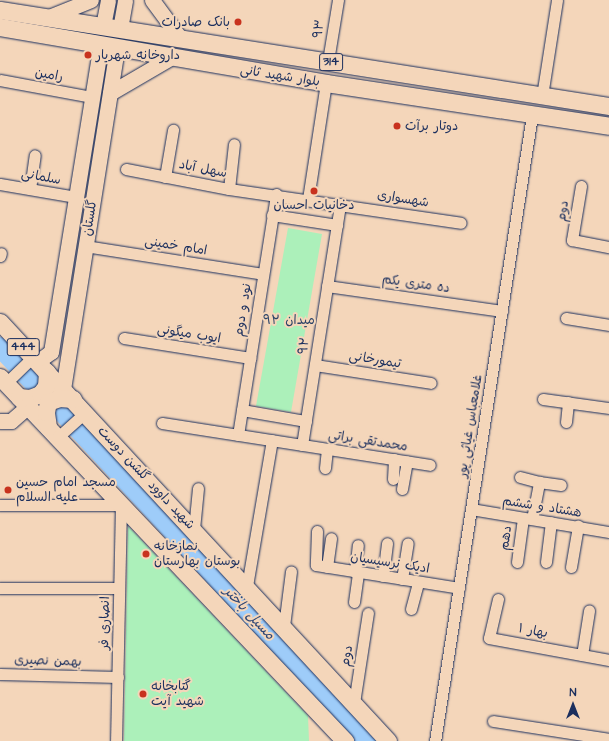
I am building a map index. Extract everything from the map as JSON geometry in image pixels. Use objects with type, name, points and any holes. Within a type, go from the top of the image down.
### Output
[{"type":"main road","points":[[49,17],[91,0]]},
{"type":"main road","points":[[108,0],[103,26],[109,46]]},
{"type":"main road","points":[[109,46],[120,29],[125,0]]},
{"type":"main road","points":[[152,0],[180,38]]},
{"type":"main road","name":"بلوار شهید ثانی","points":[[0,10],[609,106]]},
{"type":"main road","name":"بلوار شهید ثانی","points":[[0,27],[170,58],[609,126]]},
{"type":"main road","points":[[0,32],[34,33]]},
{"type":"main road","name":"گلستان","points":[[68,394],[67,362],[110,93],[109,46]]},
{"type":"main road","name":"گلستان","points":[[51,352],[92,97],[109,46]]},
{"type":"main road","points":[[110,93],[170,58]]},
{"type":"main road","points":[[532,115],[542,96]]},
{"type":"main road","name":"شهید داوود گلشن دوست","points":[[0,322],[247,586],[388,741]]},
{"type":"main road","points":[[0,421],[11,421],[23,401],[40,394],[46,386],[39,364],[51,352],[67,362]]},
{"type":"main road","points":[[3,380],[345,741]]},
{"type":"main road","points":[[53,432],[46,412],[48,402],[68,394]]},
{"type":"street","name":"۹۳","points":[[328,61],[338,0]]},
{"type":"street","points":[[542,96],[557,0]]},
{"type":"street","name":"رامین","points":[[0,80],[92,97]]},
{"type":"street","points":[[308,199],[326,83]]},
{"type":"street","name":"غلامعباس غیاثی پور","points":[[435,741],[532,115]]},
{"type":"street","points":[[165,176],[173,130]]},
{"type":"street","points":[[229,189],[234,144]]},
{"type":"street","points":[[30,189],[35,155]]},
{"type":"street","name":"سهل آباد","points":[[126,169],[229,189],[308,199]]},
{"type":"street","name":"سلمانی","points":[[0,184],[76,197]]},
{"type":"street","name":"دوم","points":[[581,186],[572,240],[609,247]]},
{"type":"street","name":"نود و دوم","points":[[238,435],[276,194]]},
{"type":"street","name":"شهسواری","points":[[308,199],[461,223]]},
{"type":"street","name":"۹۲","points":[[302,445],[340,204]]},
{"type":"street","points":[[272,215],[337,225]]},
{"type":"street","name":"امام خمینی","points":[[85,246],[263,274]]},
{"type":"street","name":"ده متری یکم","points":[[327,286],[502,311]]},
{"type":"street","points":[[566,318],[609,324]]},
{"type":"street","name":"ایوب میگونی","points":[[124,338],[250,358]]},
{"type":"street","points":[[3,380],[39,364]]},
{"type":"street","name":"تیمورخانی","points":[[315,365],[431,383]]},
{"type":"street","points":[[543,399],[609,408]]},
{"type":"street","points":[[566,422],[568,402]]},
{"type":"street","points":[[242,410],[306,421]]},
{"type":"street","points":[[53,432],[85,413]]},
{"type":"street","points":[[162,423],[302,445]]},
{"type":"street","points":[[247,586],[272,440]]},
{"type":"street","name":"محمدتقی براتی","points":[[302,445],[430,465]]},
{"type":"street","points":[[325,468],[327,449]]},
{"type":"street","points":[[393,479],[394,459]]},
{"type":"street","points":[[402,490],[407,461]]},
{"type":"street","points":[[520,477],[539,482],[561,485]]},
{"type":"street","name":"دهم","points":[[517,562],[539,482]]},
{"type":"street","points":[[194,529],[198,488]]},
{"type":"street","points":[[0,505],[121,505]]},
{"type":"street","name":"انصاری فر","points":[[116,741],[121,505]]},
{"type":"street","name":"هشتاد و ششم","points":[[471,509],[609,532]]},
{"type":"street","points":[[546,562],[552,522]]},
{"type":"street","points":[[571,567],[578,526]]},
{"type":"street","name":"ادیک نرسیسیان","points":[[317,531],[316,565],[459,588]]},
{"type":"street","points":[[327,567],[331,538]]},
{"type":"street","points":[[383,576],[387,544]]},
{"type":"street","points":[[402,579],[408,544]]},
{"type":"street","points":[[354,602],[358,545]]},
{"type":"street","points":[[284,626],[291,571]]},
{"type":"street","points":[[411,609],[418,582]]},
{"type":"street","points":[[0,588],[120,588]]},
{"type":"street","name":"بهار ۱","points":[[498,599],[489,638],[609,660]]},
{"type":"street","points":[[582,655],[589,611]]},
{"type":"street","name":"دوم","points":[[354,703],[368,612]]},
{"type":"street","name":"بهمن نصیری","points":[[0,674],[118,677]]},
{"type":"street","points":[[493,721],[609,739]]},
{"type":"green space","name":"میدان ۹۲","points":[[288,228],[322,234],[291,412],[256,406]]},
{"type":"green space","points":[[128,526],[308,716],[309,741],[124,741]]},
{"type":"waterway","points":[[0,347],[35,384]]},
{"type":"waterway","name":"مسیل باختر","points":[[65,415],[368,741]]},
{"type":"place","name":"بانک صادرات","points":[[238,22]]},
{"type":"place","name":"داروخانه شهریار","points":[[88,55]]},
{"type":"place","name":"دوتار برآت","points":[[397,126]]},
{"type":"place","name":"دخانیات احسان","points":[[314,191]]},
{"type":"place","name":"مسجد امام حسین علیه السلام","points":[[8,490]]},
{"type":"place","name":"نمازخانه بوستان بهارستان","points":[[146,554]]},
{"type":"place","name":"گتابخانه شهید آیت","points":[[143,694]]}]
